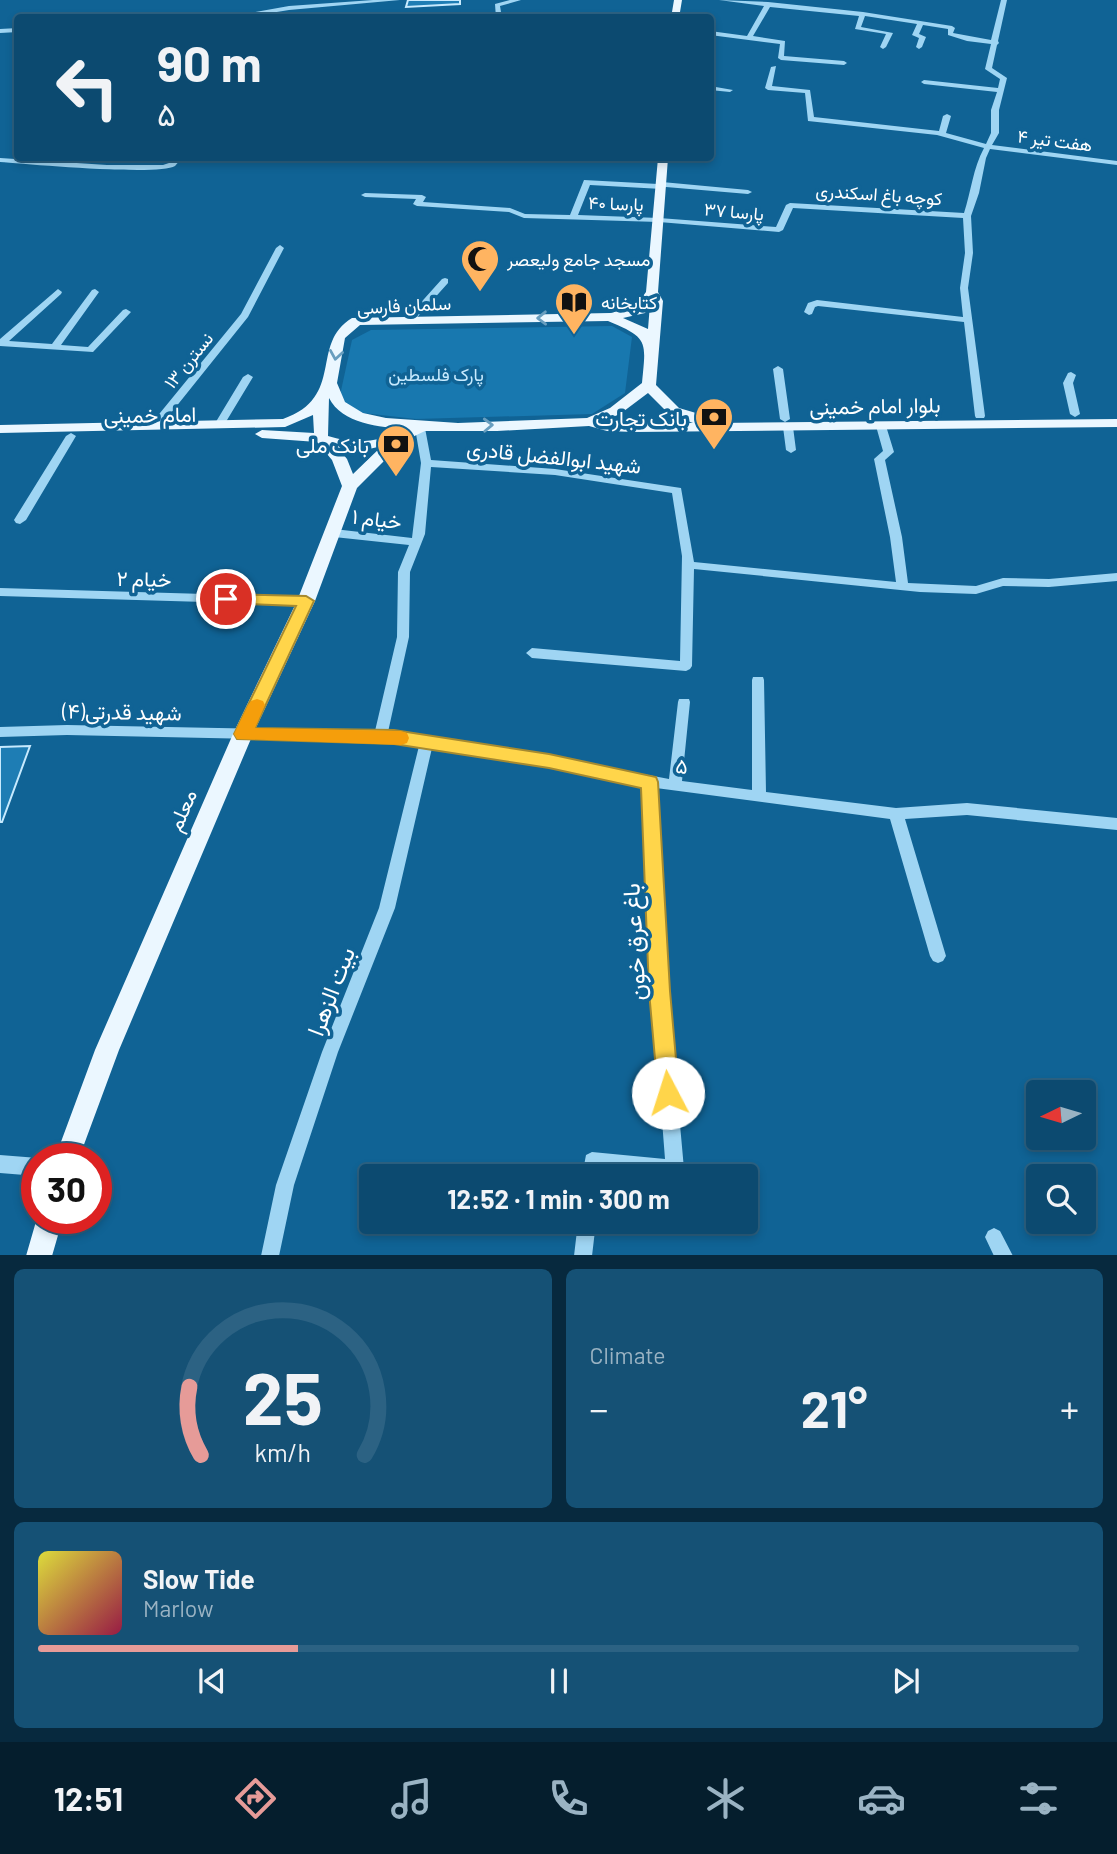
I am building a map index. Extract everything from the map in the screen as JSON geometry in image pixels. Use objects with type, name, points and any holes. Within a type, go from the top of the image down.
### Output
[{"type":"main road","points":[[610,317],[640,310],[652,292],[663,161]]},
{"type":"main road","points":[[331,385],[340,405],[361,417],[420,428],[589,422],[615,411],[649,385],[657,301],[652,292]]},
{"type":"main road","points":[[610,317],[642,330],[653,350]]},
{"type":"main road","name":"سلمان فارسی","points":[[331,385],[339,336],[345,328],[357,321],[610,317]]},
{"type":"main road","points":[[331,385],[320,401],[321,438],[339,459],[350,486],[399,438],[420,428]]},
{"type":"main road","name":"بلوار امام خمینی","points":[[649,385],[663,405],[673,412],[705,421],[880,426],[1117,423]]},
{"type":"main road","name":"امام خمینی","points":[[0,429],[285,423],[300,419],[320,401]]},
{"type":"main road","name":"بلوار امام خمینی","points":[[589,422],[607,427],[634,428],[1117,414]]},
{"type":"main road","name":"امام خمینی","points":[[0,437],[232,433],[301,435],[352,448],[399,438]]},
{"type":"main road","name":"معلم","points":[[73,1143],[107,1050],[243,734],[306,601],[350,486]]},
{"type":"main road","points":[[39,1255],[45,1234]]},
{"type":"street","points":[[251,14],[332,2],[397,0]]},
{"type":"street","points":[[498,14],[497,5],[518,0]]},
{"type":"street","points":[[722,0],[921,23],[952,29],[950,34],[967,39],[996,43]]},
{"type":"street","points":[[979,416],[964,288],[969,253],[967,216],[982,158],[995,133],[995,110],[1004,78],[988,69],[1004,0]]},
{"type":"street","points":[[750,36],[768,4]]},
{"type":"street","points":[[863,15],[857,28],[890,33],[883,47]]},
{"type":"street","points":[[919,47],[923,37],[915,35],[921,23]]},
{"type":"street","points":[[714,33],[783,41],[780,58],[844,63]]},
{"type":"street","points":[[774,67],[768,88],[807,91],[811,119],[942,134],[990,145]]},
{"type":"street","points":[[925,82],[1002,90]]},
{"type":"street","points":[[714,88],[730,90]]},
{"type":"street","points":[[942,134],[947,116]]},
{"type":"street","points":[[1069,157],[1071,144]]},
{"type":"street","name":"هفت تیر ۴","points":[[990,145],[1116,163]]},
{"type":"street","points":[[1092,160],[1094,147]]},
{"type":"street","points":[[1116,163],[1117,149]]},
{"type":"street","points":[[15,161],[107,167],[163,167],[172,165],[175,161]]},
{"type":"street","points":[[573,218],[587,182],[748,192]]},
{"type":"street","name":"پارسا ۴۰","points":[[366,195],[422,197],[417,204],[510,210],[524,216],[659,220]]},
{"type":"street","name":"کوچه باغ اسکندری","points":[[790,205],[967,216]]},
{"type":"street","name":"پارسا ۳۷","points":[[659,220],[779,230],[790,205]]},
{"type":"street","name":"نسترن ۱۳","points":[[155,426],[246,315],[280,248]]},
{"type":"street","points":[[410,320],[445,281]]},
{"type":"street","points":[[0,343],[58,292]]},
{"type":"street","points":[[55,347],[95,292]]},
{"type":"street","points":[[809,312],[811,305],[817,303],[967,320]]},
{"type":"street","points":[[0,343],[90,350],[126,312]]},
{"type":"street","points":[[778,369],[791,450]]},
{"type":"street","points":[[1071,375],[1068,383],[1076,414]]},
{"type":"street","points":[[219,425],[248,377]]},
{"type":"street","points":[[880,426],[889,452],[879,459],[896,537],[903,586]]},
{"type":"street","points":[[380,737],[403,637],[404,572],[419,534],[426,463],[420,428]]},
{"type":"street","points":[[20,520],[71,436]]},
{"type":"street","name":"شهید ابوالفضل قادری","points":[[426,463],[555,472],[677,490],[688,565]]},
{"type":"street","name":"خیام ۱","points":[[334,533],[416,542]]},
{"type":"street","points":[[533,653],[686,666],[688,565],[903,586],[976,590],[1003,582],[1049,583],[1117,577]]},
{"type":"street","points":[[0,592],[66,595]]},
{"type":"street","name":"خیام ۲","points":[[66,595],[306,601]]},
{"type":"street","points":[[758,680],[759,797]]},
{"type":"street","points":[[675,786],[684,702]]},
{"type":"street","name":"شهید قدرتی(۴)","points":[[0,732],[67,730],[243,734]]},
{"type":"street","name":"۵","points":[[243,734],[380,737],[427,742],[549,761],[675,786],[896,814],[967,809],[1117,824]]},
{"type":"street","name":"بیت الزهرا","points":[[270,1255],[285,1185],[330,1052],[387,908],[427,742]]},
{"type":"street","name":"باغ عرق خون","points":[[649,782],[660,991],[675,1164]]},
{"type":"street","points":[[896,814],[938,956]]},
{"type":"street","name":"باغ عرق خون","points":[[592,1164],[592,1161],[623,1164]]},
{"type":"street","points":[[0,1164],[21,1166]]},
{"type":"street","points":[[583,1255],[586,1234]]},
{"type":"street","points":[[994,1237],[1004,1255]]},
{"type":"green space","name":"پارک فلسطین","points":[[612,326],[632,337],[625,393],[592,414],[416,419],[363,413],[339,400],[352,340],[371,330]]},
{"type":"building","points":[[408,0],[460,0],[460,4],[406,7]]},
{"type":"building","points":[[30,746],[2,822],[0,822],[0,747]]},
{"type":"slow traffic","points":[[257,705],[243,734],[401,738]]},
{"type":"place","name":"مسجد جامع ولیعصر","points":[[480,293]]},
{"type":"place","name":"کتابخانه","points":[[574,336]]},
{"type":"place","name":"بانک تجارت","points":[[714,451]]},
{"type":"place","name":"بانک ملی","points":[[396,478]]},
{"type":"route","points":[[226,599],[306,601],[243,734],[394,737],[549,761],[649,782],[668,1093]]}]
